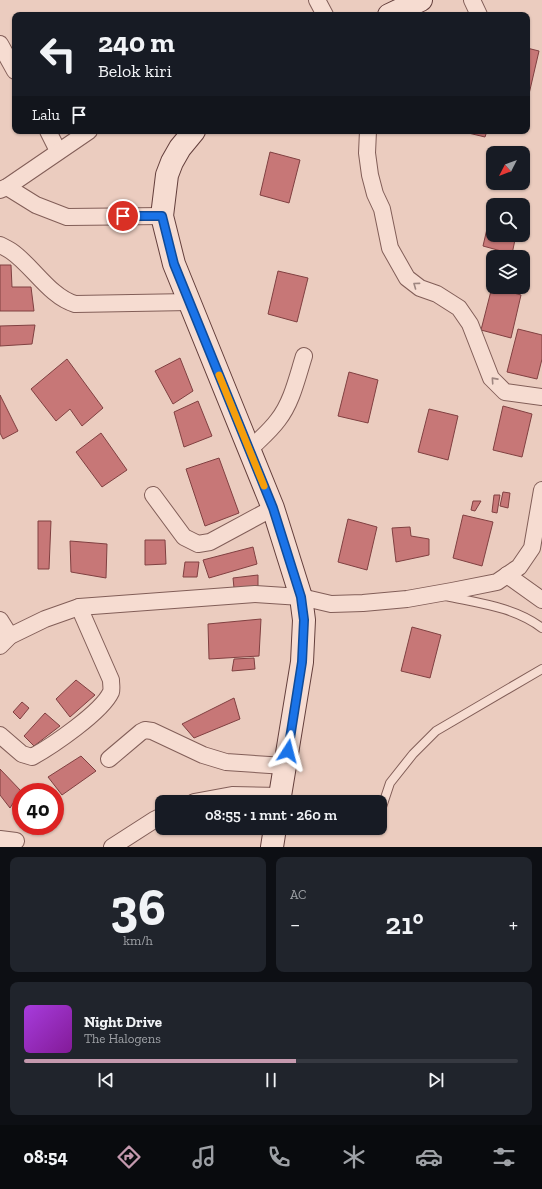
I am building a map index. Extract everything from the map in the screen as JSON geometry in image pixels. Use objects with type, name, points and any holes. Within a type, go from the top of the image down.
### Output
[{"type":"street","points":[[317,0],[324,12]]},
{"type":"street","points":[[395,12],[421,0]]},
{"type":"street","points":[[472,0],[478,12]]},
{"type":"street","points":[[0,44],[12,66]]},
{"type":"street","points":[[50,134],[58,151]]},
{"type":"street","points":[[84,134],[4,189],[36,205],[68,217],[162,216]]},
{"type":"street","points":[[192,134],[180,148],[167,175],[162,216],[174,264],[273,508],[301,597],[304,620],[302,662],[281,795]]},
{"type":"street","points":[[368,134],[367,153],[370,175],[375,194],[382,209],[390,248],[407,278],[420,288],[437,294],[459,308],[470,324],[490,378],[505,392],[542,397]]},
{"type":"street","points":[[0,245],[12,252],[57,294],[67,301],[75,304],[190,302]]},
{"type":"street","points":[[249,450],[278,421],[292,393],[304,356]]},
{"type":"street","points":[[0,620],[5,641],[45,619],[79,607],[255,594],[301,597],[331,604],[363,604],[407,599],[497,582],[519,567],[532,548],[542,490]]},
{"type":"street","points":[[153,495],[184,537],[198,544],[210,542],[273,508]]},
{"type":"street","points":[[507,575],[542,600]]},
{"type":"street","points":[[0,735],[22,754],[32,757],[50,748],[85,720],[104,703],[112,691],[111,680],[79,607]]},
{"type":"street","points":[[109,758],[145,730],[152,731],[203,755],[226,762],[285,766]]},
{"type":"street","points":[[112,847],[155,820]]},
{"type":"street","points":[[272,847],[274,835]]},
{"type":"street","points":[[0,839],[16,841]]},
{"type":"lane","points":[[437,594],[508,610],[535,622],[542,628]]},
{"type":"lane","points":[[386,795],[390,783],[413,754],[436,731],[542,669]]},
{"type":"building","points":[[530,49],[539,51],[530,90]]},
{"type":"building","points":[[472,134],[486,134],[485,137]]},
{"type":"building","points":[[270,152],[300,160],[289,203],[260,195]]},
{"type":"building","points":[[486,233],[486,242],[515,242],[513,250],[498,250],[483,246]]},
{"type":"building","points":[[0,265],[11,265],[12,287],[31,287],[34,311],[0,311]]},
{"type":"building","points":[[278,271],[308,278],[297,322],[268,314]]},
{"type":"building","points":[[490,294],[521,295],[511,338],[481,330]]},
{"type":"building","points":[[35,325],[32,344],[0,346],[0,326]]},
{"type":"building","points":[[518,329],[542,335],[542,359],[537,379],[507,372]]},
{"type":"building","points":[[180,358],[193,391],[173,404],[155,371]]},
{"type":"building","points":[[67,359],[103,408],[82,426],[70,409],[56,421],[31,389]]},
{"type":"building","points":[[349,372],[378,380],[368,423],[338,416]]},
{"type":"building","points":[[0,395],[18,431],[3,439],[0,433]]},
{"type":"building","points":[[198,401],[212,436],[184,447],[174,412]]},
{"type":"building","points":[[503,406],[532,414],[522,457],[493,450]]},
{"type":"building","points":[[429,409],[458,416],[448,460],[418,452]]},
{"type":"building","points":[[101,433],[127,470],[102,487],[76,452]]},
{"type":"building","points":[[219,458],[239,513],[205,526],[186,469]]},
{"type":"building","points":[[503,492],[510,493],[508,508],[500,506]]},
{"type":"building","points":[[494,495],[500,495],[497,513],[492,512]]},
{"type":"building","points":[[473,501],[481,501],[475,511],[471,510]]},
{"type":"building","points":[[463,515],[493,522],[482,566],[453,558]]},
{"type":"building","points":[[348,519],[377,527],[367,570],[338,562]]},
{"type":"building","points":[[38,521],[51,521],[49,569],[38,569]]},
{"type":"building","points":[[410,527],[411,536],[429,539],[429,555],[396,562],[392,528]]},
{"type":"building","points":[[145,540],[165,540],[166,564],[145,565]]},
{"type":"building","points":[[70,541],[107,544],[106,578],[71,572]]},
{"type":"building","points":[[253,547],[257,564],[209,578],[203,560]]},
{"type":"building","points":[[185,562],[199,562],[197,577],[183,577]]},
{"type":"building","points":[[258,575],[258,586],[234,588],[233,578]]},
{"type":"building","points":[[261,619],[259,656],[209,659],[208,624]]},
{"type":"building","points":[[412,627],[441,635],[430,678],[401,671]]},
{"type":"building","points":[[254,658],[255,669],[232,671],[234,659]]},
{"type":"building","points":[[76,680],[95,695],[70,717],[56,699]]},
{"type":"building","points":[[234,698],[240,719],[194,738],[182,724]]},
{"type":"building","points":[[22,702],[29,708],[20,719],[13,712]]},
{"type":"building","points":[[45,713],[60,726],[34,746],[24,736]]},
{"type":"building","points":[[81,756],[96,771],[64,794],[64,783],[53,783],[48,777]]},
{"type":"building","points":[[0,769],[13,783],[12,783],[12,805],[10,808],[0,795]]},
{"type":"slow traffic","points":[[219,375],[264,486]]},
{"type":"route","points":[[123,216],[162,216],[174,264],[273,508],[301,597],[304,620],[302,662],[288,751]]}]
